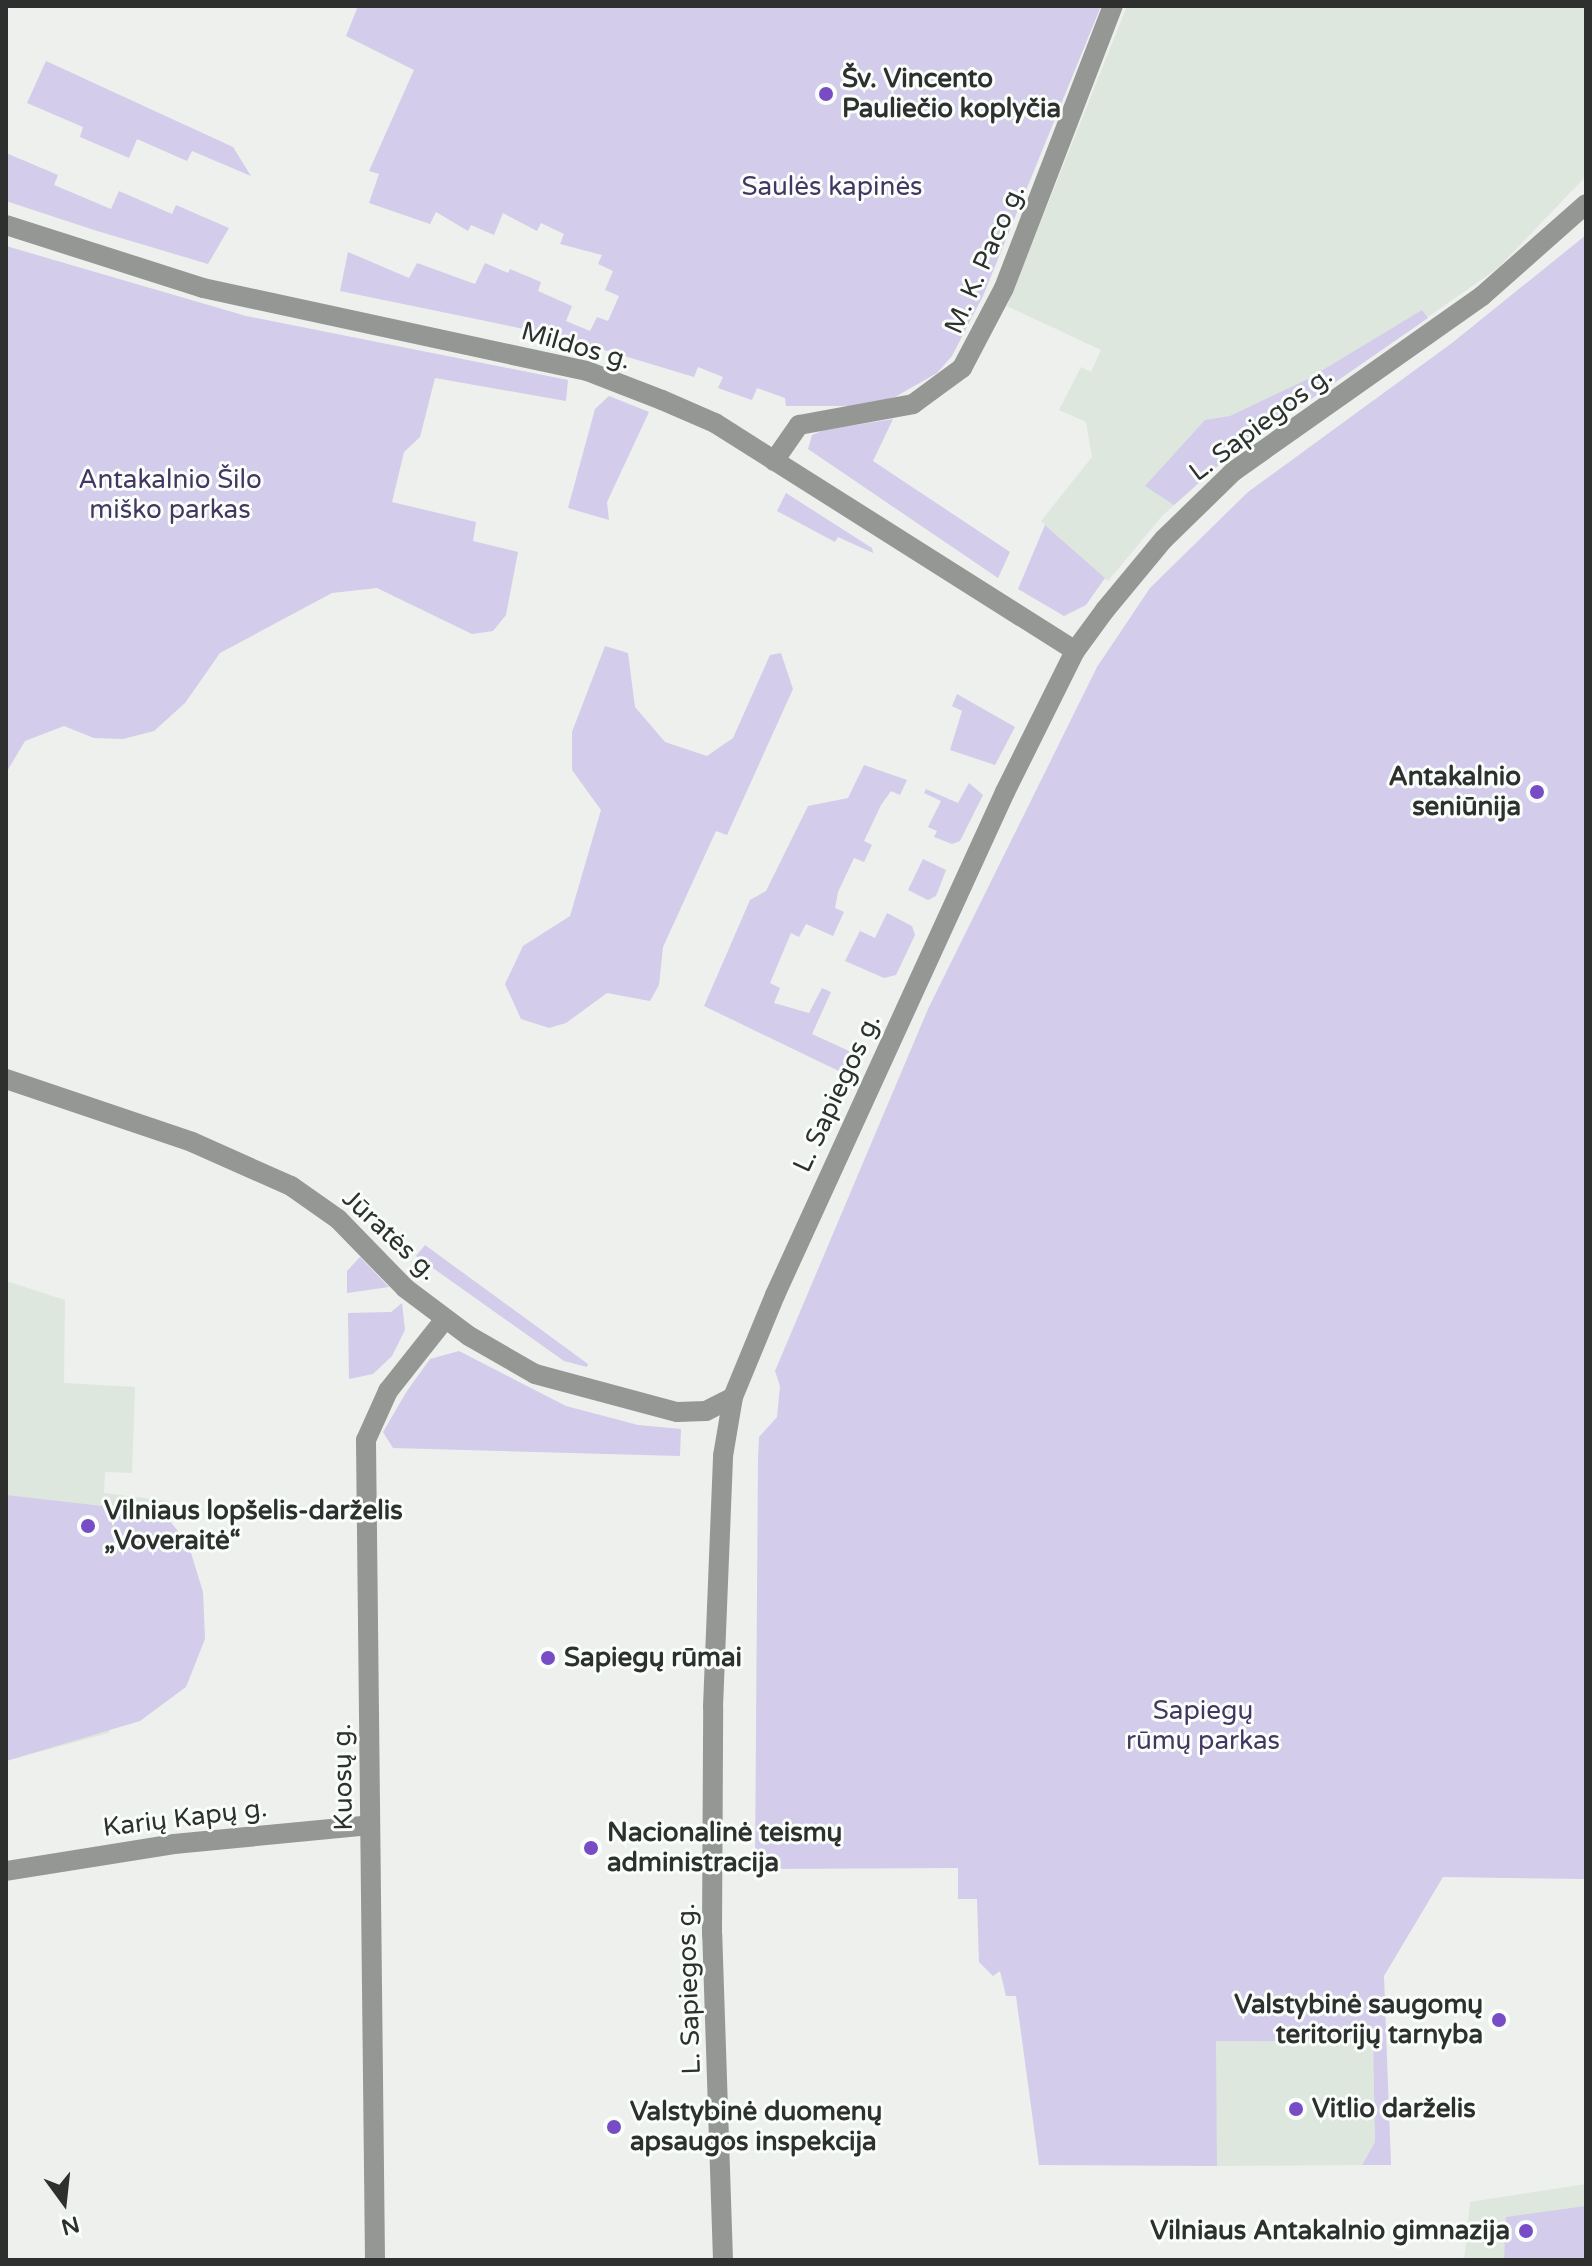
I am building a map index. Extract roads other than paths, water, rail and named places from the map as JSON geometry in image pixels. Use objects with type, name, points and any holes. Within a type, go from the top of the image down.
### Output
[{"type":"street","name":"M. K. Paco g.","points":[[774,461],[799,425],[913,404],[962,368],[1004,288],[1113,6]]},
{"type":"street","name":"L. Sapiegos g.","points":[[723,2260],[712,1934],[713,1707],[723,1456],[733,1397],[816,1199],[1075,651],[1133,574],[1202,499],[1266,447],[1482,296],[1586,204]]},
{"type":"street","name":"Mildos g.","points":[[6,225],[203,288],[587,371],[715,423],[1075,651]]},
{"type":"street","name":"Jūratės g.","points":[[6,1079],[164,1132],[291,1186],[338,1219],[405,1288],[445,1319],[535,1374],[616,1399],[692,1413],[733,1397]]},
{"type":"street","name":"Kuosų g.","points":[[375,2260],[366,1440],[388,1391],[445,1319]]},
{"type":"street","name":"Karių Kapų g.","points":[[6,1871],[174,1844],[370,1825]]},
{"type":"place","name":"Šv. Vincento Pauliečio koplyčia","points":[[826,94]]},
{"type":"place","name":"Antakalnio seniūnija","points":[[1537,792]]},
{"type":"place","name":"Vilniaus lopšelis-darželis „Voveraitė“","points":[[88,1526]]},
{"type":"place","name":"Sapiegų rūmai","points":[[548,1658]]},
{"type":"place","name":"Nacionalinė teismų administracija","points":[[591,1848]]},
{"type":"place","name":"Valstybinė saugomų teritorijų tarnyba","points":[[1499,2020]]},
{"type":"place","name":"Vitlio darželis","points":[[1296,2109]]},
{"type":"place","name":"Valstybinė duomenų apsaugos inspekcija","points":[[614,2127]]},
{"type":"place","name":"Vilniaus Antakalnio gimnazija","points":[[1526,2231]]},
{"type":"park label","name":"Saulės kapinės","points":[[832,187]]},
{"type":"park label","name":"Antakalnio Šilo miško parkas","points":[[170,495]]},
{"type":"park label","name":"Sapiegų rūmų parkas","points":[[1203,1726]]}]
